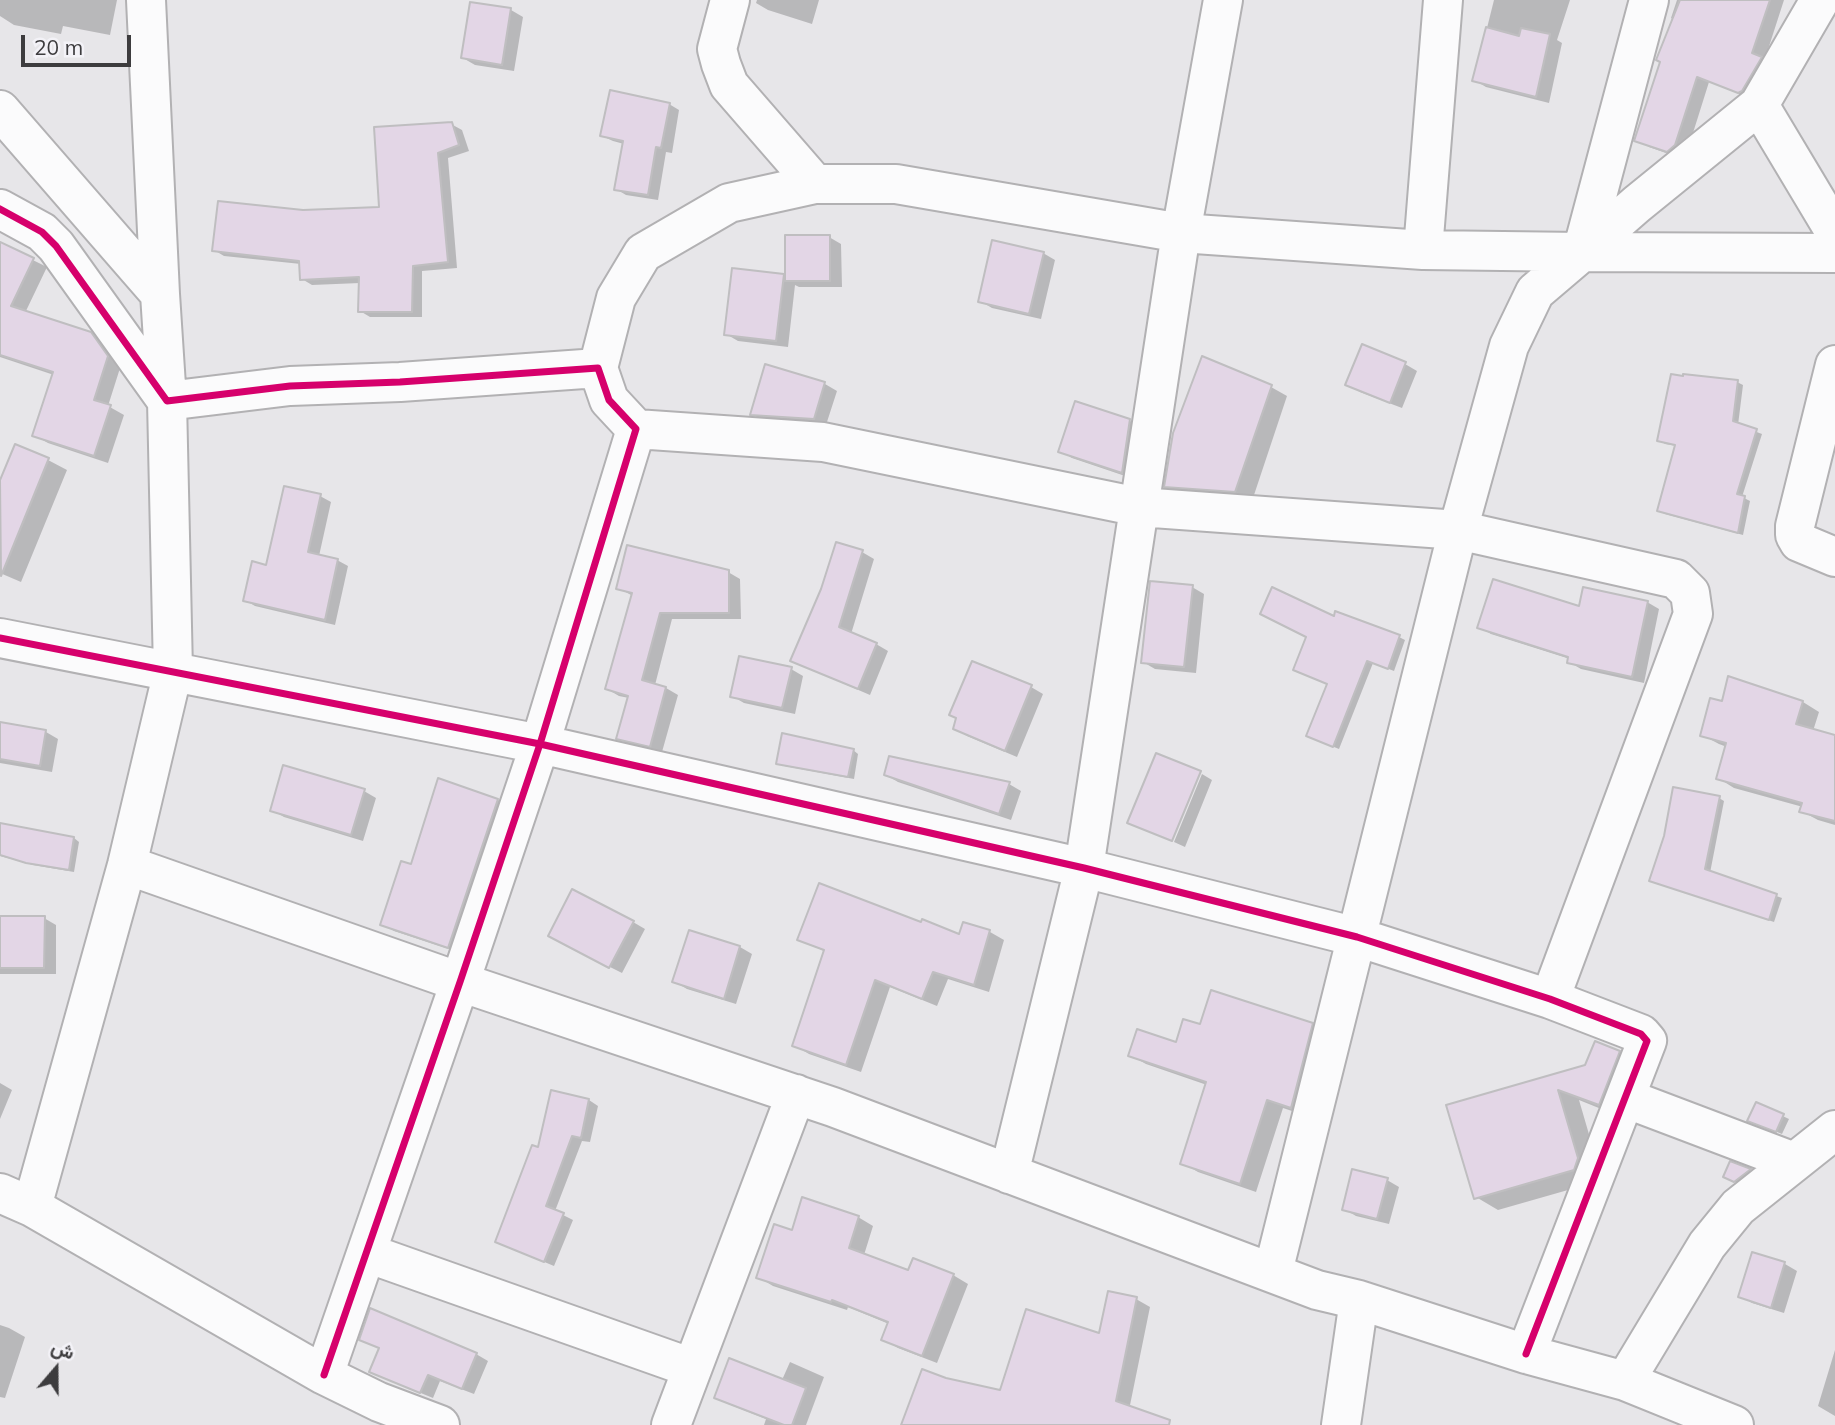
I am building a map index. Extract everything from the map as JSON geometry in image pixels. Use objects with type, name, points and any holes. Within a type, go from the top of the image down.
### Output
[{"type":"street","points":[[145,0],[167,401],[173,671],[127,864],[16,1200],[324,1375],[379,1402],[440,1425]]},
{"type":"street","points":[[730,0],[718,49],[729,85],[815,184]]},
{"type":"street","points":[[1009,1174],[1084,868],[1181,233],[1223,0]]},
{"type":"street","points":[[1423,250],[1443,0]]},
{"type":"street","points":[[1582,252],[1649,0]]},
{"type":"street","points":[[1273,1272],[1458,530],[1508,346],[1535,292],[1637,204],[1759,105],[1820,0]]},
{"type":"street","points":[[1759,105],[1835,232]]},
{"type":"street","points":[[0,110],[160,295]]},
{"type":"street","points":[[1550,999],[1693,614],[1690,593],[1676,579],[1458,530],[1139,507],[822,442],[636,429],[609,400],[598,368],[616,299],[643,253],[729,203],[815,184],[896,184],[1181,233],[1423,250],[1835,253]]},
{"type":"street","points":[[0,209],[42,232],[56,246],[167,401]]},
{"type":"street","points":[[1835,365],[1795,526],[1795,535],[1799,542],[1835,557]]},
{"type":"street","points":[[167,401],[290,386],[400,383],[598,368]]},
{"type":"street","points":[[324,1375],[540,744],[636,429]]},
{"type":"street","points":[[0,638],[540,744],[1084,868],[1357,937],[1550,999],[1641,1034],[1647,1041],[1526,1354]]},
{"type":"street","points":[[127,864],[460,982],[833,1107],[1317,1290],[1359,1300],[1526,1354],[1625,1381],[1734,1425]]},
{"type":"street","points":[[671,1425],[796,1094]]},
{"type":"street","points":[[1625,1098],[1794,1163]]},
{"type":"street","points":[[1625,1381],[1707,1245],[1738,1207],[1835,1130]]},
{"type":"street","points":[[367,1253],[692,1368]]},
{"type":"street","points":[[1340,1425],[1359,1300]]},
{"type":"building","points":[[1680,0],[1770,0],[1752,53],[1762,57],[1742,91],[1738,93],[1697,77],[1675,145],[1667,152],[1634,141],[1660,62],[1656,60]]},
{"type":"building","points":[[470,2],[511,8],[502,65],[461,58]]},
{"type":"building","points":[[1486,27],[1519,36],[1521,28],[1550,34],[1536,97],[1472,81]]},
{"type":"building","points":[[610,90],[670,103],[661,148],[656,147],[648,195],[614,190],[623,141],[600,136]]},
{"type":"building","points":[[452,122],[459,145],[438,153],[448,262],[413,266],[412,312],[358,312],[359,277],[300,280],[299,261],[212,251],[218,201],[303,210],[379,207],[374,127]]},
{"type":"building","points":[[785,235],[830,235],[830,281],[785,281]]},
{"type":"building","points":[[992,240],[1044,252],[1029,314],[978,302]]},
{"type":"building","points":[[0,242],[34,258],[11,306],[91,332],[108,356],[94,400],[111,405],[94,456],[32,436],[53,372],[0,355]]},
{"type":"building","points":[[732,268],[784,274],[776,341],[724,335]]},
{"type":"building","points":[[1362,344],[1406,362],[1390,403],[1345,385]]},
{"type":"building","points":[[1202,356],[1272,385],[1235,492],[1164,487],[1173,433]]},
{"type":"building","points":[[765,364],[825,382],[814,419],[750,415]]},
{"type":"building","points":[[1671,374],[1738,380],[1733,421],[1757,429],[1737,494],[1745,496],[1738,533],[1657,511],[1675,445],[1657,441]]},
{"type":"building","points":[[1075,401],[1130,419],[1122,473],[1058,452]]},
{"type":"building","points":[[15,444],[49,458],[1,576],[0,480]]},
{"type":"building","points":[[284,486],[321,494],[308,552],[338,559],[325,620],[243,601],[252,561],[266,565]]},
{"type":"building","points":[[836,542],[863,550],[839,627],[877,643],[858,689],[790,661],[821,589]]},
{"type":"building","points":[[627,545],[729,570],[729,613],[660,613],[642,680],[666,687],[650,747],[616,739],[628,696],[605,689],[632,593],[616,589]]},
{"type":"building","points":[[1493,579],[1579,606],[1583,587],[1648,601],[1632,677],[1567,663],[1568,657],[1477,628]]},
{"type":"building","points":[[1150,581],[1193,585],[1184,667],[1141,663]]},
{"type":"building","points":[[1272,587],[1334,616],[1335,611],[1400,635],[1388,669],[1367,661],[1333,747],[1306,736],[1327,684],[1293,670],[1306,637],[1260,614]]},
{"type":"building","points":[[739,656],[792,667],[782,708],[730,697]]},
{"type":"building","points":[[972,661],[1032,685],[1005,751],[953,729],[956,718],[949,715]]},
{"type":"building","points":[[1728,676],[1803,701],[1796,724],[1835,735],[1835,821],[1799,812],[1802,803],[1716,779],[1726,743],[1700,736],[1710,698],[1722,701]]},
{"type":"building","points":[[0,722],[46,730],[40,766],[0,759]]},
{"type":"building","points":[[782,733],[854,749],[848,777],[776,764]]},
{"type":"building","points":[[1156,753],[1201,771],[1172,841],[1127,823]]},
{"type":"building","points":[[889,756],[1010,782],[999,814],[884,775]]},
{"type":"building","points":[[283,765],[365,789],[351,835],[270,811]]},
{"type":"building","points":[[438,778],[498,799],[448,948],[380,925],[401,861],[411,864]]},
{"type":"building","points":[[1673,787],[1720,796],[1705,869],[1777,894],[1769,920],[1649,881],[1664,836]]},
{"type":"building","points":[[0,823],[74,837],[69,870],[26,863],[0,855]]},
{"type":"building","points":[[819,883],[959,934],[963,922],[990,930],[974,985],[933,972],[922,999],[875,980],[846,1065],[792,1046],[824,950],[797,940]]},
{"type":"building","points":[[572,889],[634,921],[609,968],[548,936]]},
{"type":"building","points":[[0,916],[45,916],[44,968],[0,968]]},
{"type":"building","points":[[689,930],[740,946],[724,999],[672,982]]},
{"type":"building","points":[[1211,990],[1313,1023],[1291,1108],[1267,1100],[1240,1184],[1180,1164],[1206,1082],[1128,1056],[1137,1029],[1176,1042],[1183,1019],[1200,1024]]},
{"type":"building","points":[[1595,1041],[1620,1051],[1599,1105],[1558,1090],[1578,1158],[1574,1170],[1474,1199],[1446,1105],[1585,1065]]},
{"type":"building","points":[[551,1090],[589,1099],[581,1138],[572,1136],[546,1206],[564,1213],[544,1262],[495,1242],[532,1145],[538,1147]]},
{"type":"building","points":[[1756,1102],[1784,1114],[1776,1132],[1747,1121]]},
{"type":"building","points":[[1730,1161],[1751,1169],[1734,1182],[1723,1177]]},
{"type":"building","points":[[1352,1169],[1388,1178],[1377,1219],[1342,1210]]},
{"type":"building","points":[[802,1197],[859,1216],[849,1248],[908,1270],[913,1258],[954,1274],[922,1356],[881,1340],[888,1322],[832,1300],[831,1302],[756,1278],[774,1224],[792,1230]]},
{"type":"building","points":[[1752,1252],[1785,1262],[1771,1308],[1738,1297]]},
{"type":"building","points":[[1108,1291],[1137,1297],[1116,1401],[1170,1420],[1169,1425],[901,1425],[922,1369],[946,1378],[1000,1390],[1026,1309],[1099,1333]]},
{"type":"building","points":[[370,1308],[477,1353],[462,1389],[428,1375],[420,1393],[369,1372],[379,1348],[359,1340]]},
{"type":"building","points":[[729,1358],[806,1388],[792,1425],[784,1425],[714,1398]]},
{"type":"cycle path","points":[[0,209],[42,232],[56,246],[167,401],[290,386],[400,382],[598,368],[609,400],[636,429],[540,744],[324,1375]]},
{"type":"cycle path","points":[[0,638],[540,744],[1084,868],[1357,937],[1550,999],[1641,1034],[1647,1041],[1526,1354]]}]
